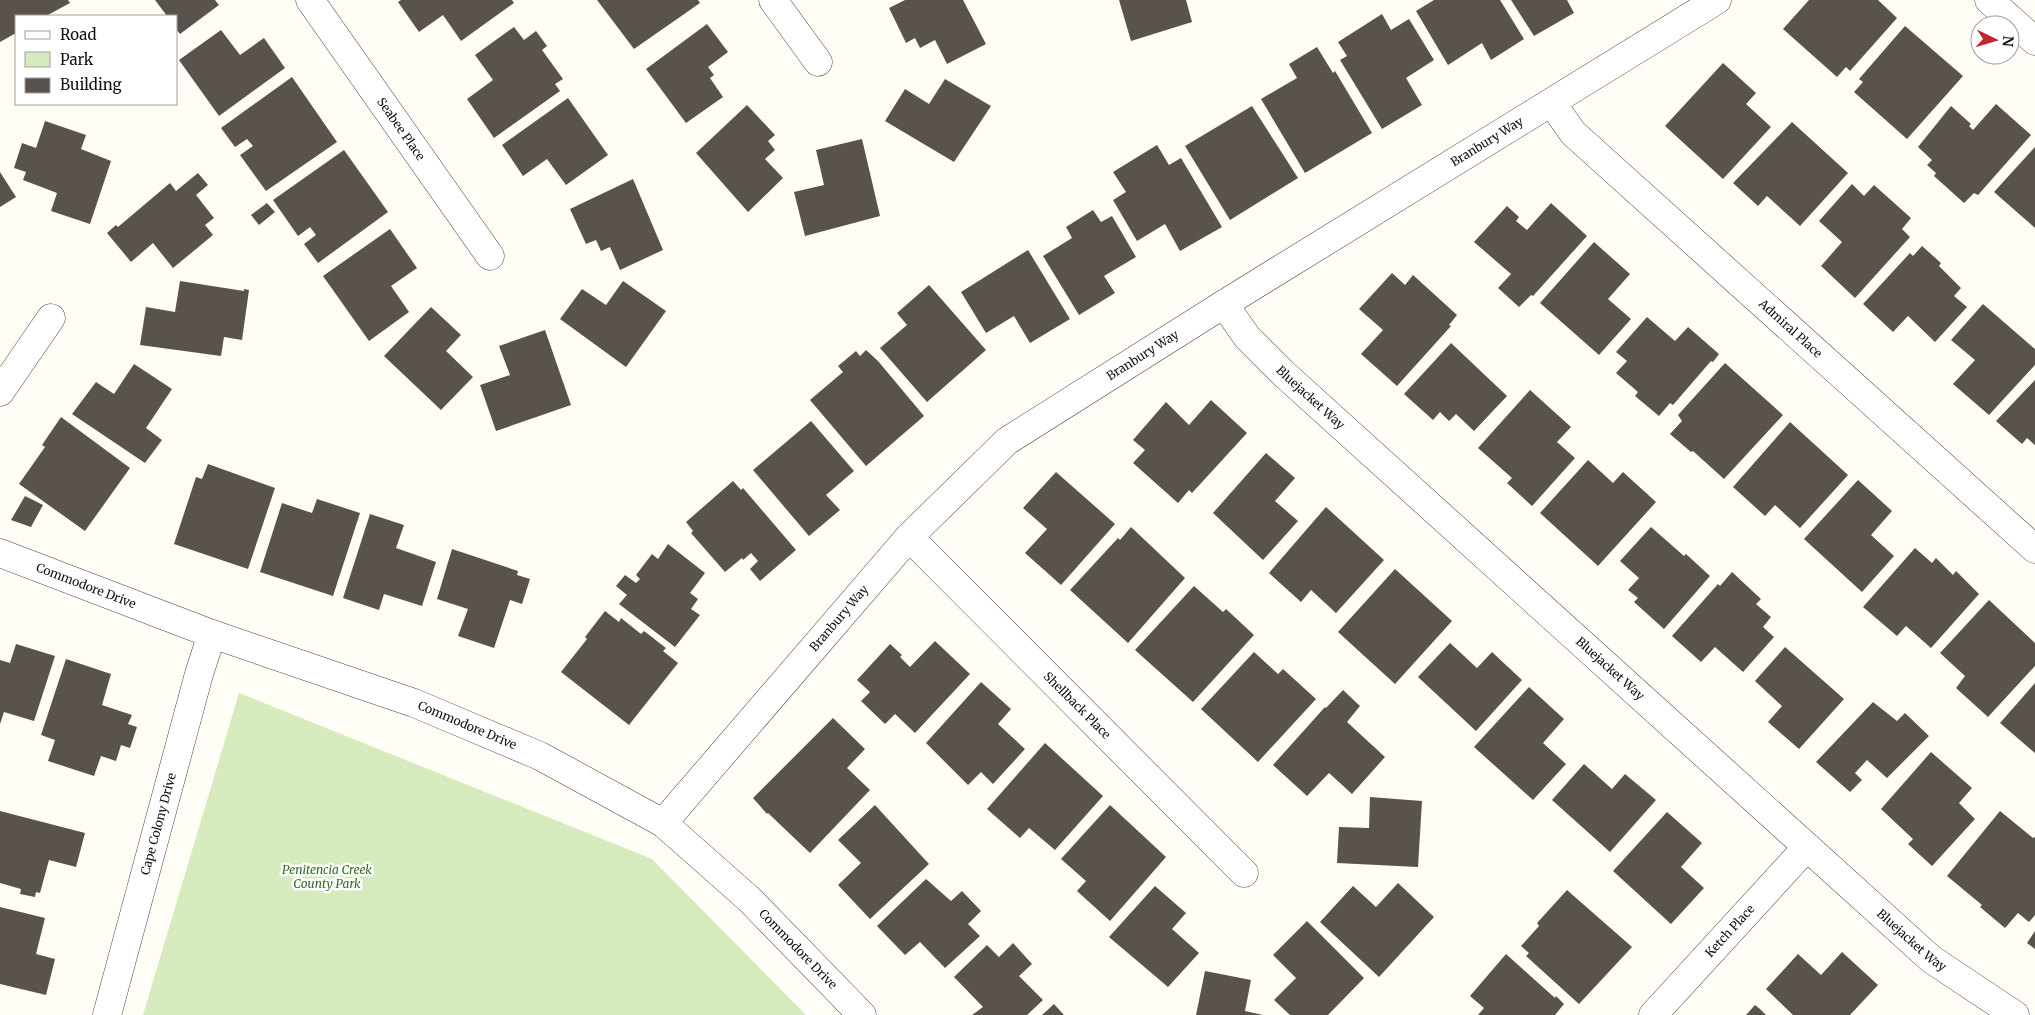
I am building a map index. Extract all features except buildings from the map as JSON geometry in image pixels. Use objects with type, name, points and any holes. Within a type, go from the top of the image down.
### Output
[{"type":"street","name":"Seabee Place","points":[[310,0],[490,256]]},
{"type":"street","points":[[773,0],[818,62]]},
{"type":"street","name":"Branbury Way","points":[[663,823],[909,537],[1007,441],[1224,304],[1716,0]]},
{"type":"street","points":[[1989,0],[2035,41]]},
{"type":"street","name":"Admiral Place","points":[[1552,103],[1573,133],[2035,549]]},
{"type":"street","name":"Bluejacket Way","points":[[1224,304],[1247,337],[1284,374],[1931,959],[2015,1015]]},
{"type":"street","points":[[0,392],[51,318]]},
{"type":"street","name":"Shellback Place","points":[[909,537],[1244,874]]},
{"type":"street","name":"Commodore Drive","points":[[0,553],[212,634],[423,707],[540,756],[663,823],[749,899],[862,1015]]},
{"type":"street","name":"Cape Colony Drive","points":[[107,1015],[199,674],[212,634]]},
{"type":"street","name":"Ketch Place","points":[[1653,1015],[1807,847]]},
{"type":"green space","name":"Penitencia Creek County Park","points":[[239,693],[652,859],[806,1015],[143,1015]]}]
